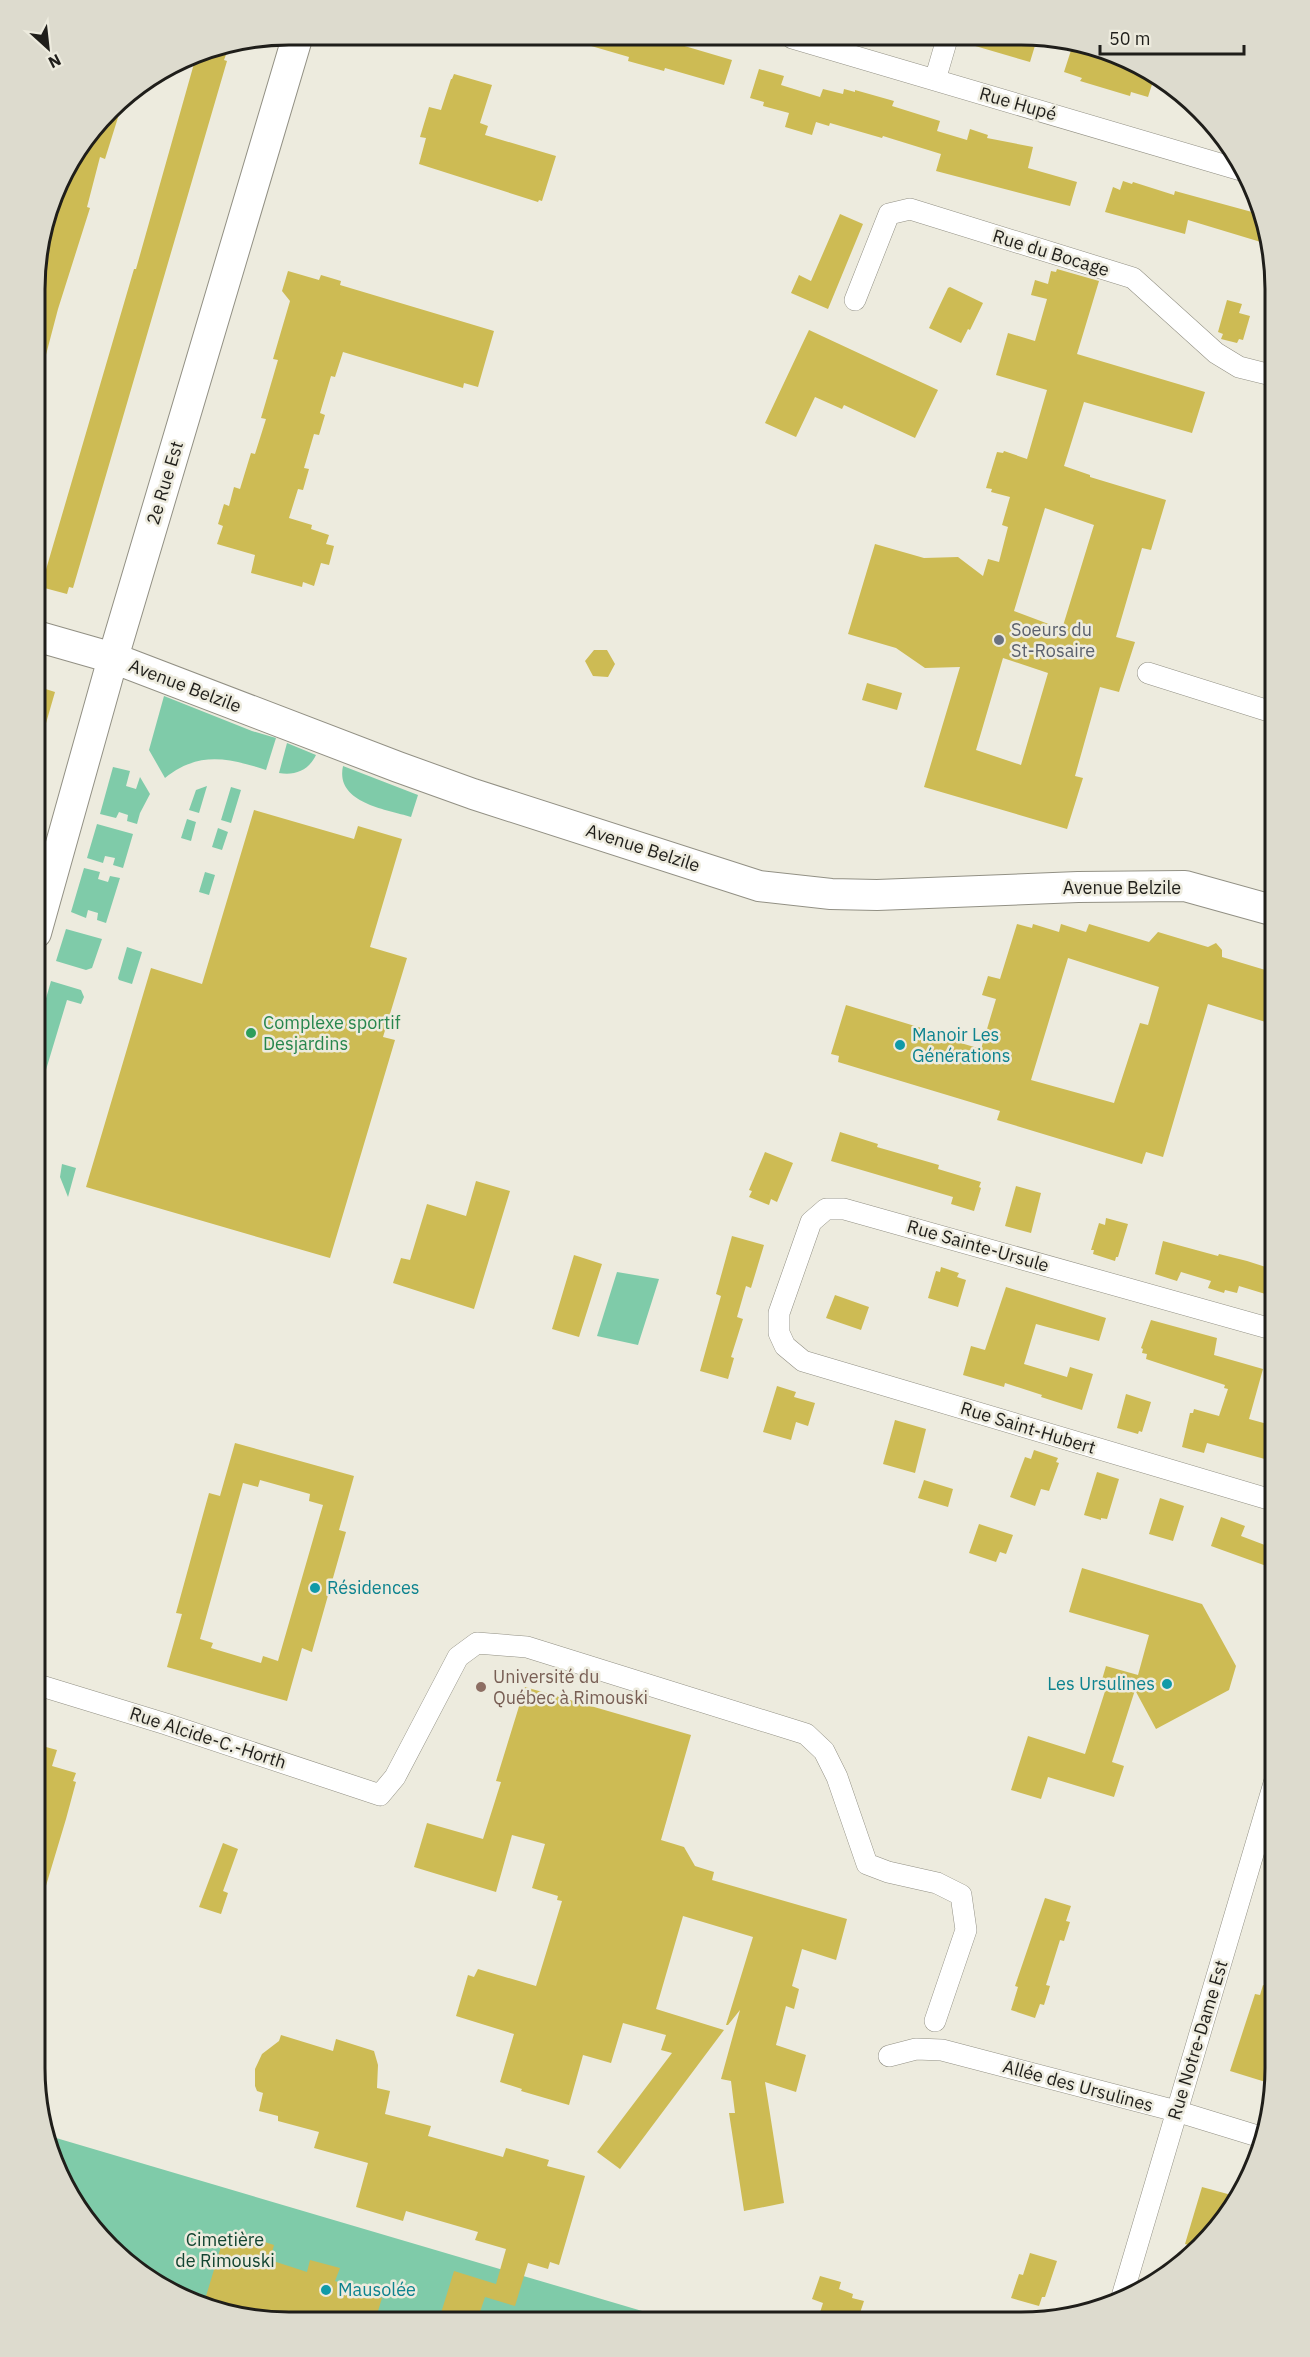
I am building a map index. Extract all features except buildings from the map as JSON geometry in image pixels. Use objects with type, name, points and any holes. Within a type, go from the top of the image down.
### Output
[{"type":"street","name":"2e Rue Est","points":[[45,901],[113,658],[295,45]]},
{"type":"street","name":"Rue Hupé","points":[[816,45],[1232,168]]},
{"type":"street","points":[[935,80],[945,45]]},
{"type":"street","name":"Rue du Bocage","points":[[855,300],[889,214],[910,209],[1133,278],[1216,353],[1239,367],[1265,374]]},
{"type":"street","name":"Avenue Belzile","points":[[45,639],[113,658],[398,767],[759,886],[831,894],[877,895],[1078,887],[1185,886],[1265,908]]},
{"type":"street","points":[[1148,673],[1265,709]]},
{"type":"street","name":"Rue Sainte-Ursule","points":[[785,1346],[779,1333],[779,1313],[811,1222],[826,1209],[844,1209],[1265,1327]]},
{"type":"street","name":"Rue Saint-Hubert","points":[[785,1346],[803,1360],[1265,1498]]},
{"type":"street","name":"Rue Alcide-C.-Horth","points":[[45,1687],[166,1724],[380,1795],[395,1777],[458,1657],[477,1643],[527,1647],[806,1734],[824,1751],[837,1778],[867,1864],[888,1872],[937,1882],[961,1895],[966,1930],[935,2021]]},
{"type":"street","name":"Rue Notre-Dame Est","points":[[1124,2289],[1265,1814]]},
{"type":"street","name":"Allée des Ursulines","points":[[889,2056],[916,2049],[942,2050],[1176,2111],[1256,2135]]},
{"type":"green space","points":[[164,696],[252,731],[276,738],[266,770],[239,762],[214,759],[202,760],[177,769],[165,778],[149,750]]},
{"type":"green space","points":[[287,743],[316,755],[310,765],[296,773],[279,773]]},
{"type":"green space","points":[[343,766],[418,795],[411,817],[376,807],[354,796],[347,788],[343,778]]},
{"type":"green space","points":[[113,767],[130,771],[126,786],[136,789],[140,777],[150,794],[137,824],[127,821],[128,815],[119,812],[116,818],[100,814]]},
{"type":"green space","points":[[207,786],[199,813],[189,810],[196,790]]},
{"type":"green space","points":[[231,787],[241,790],[231,823],[221,820]]},
{"type":"green space","points":[[187,819],[196,822],[191,841],[181,838]]},
{"type":"green space","points":[[97,824],[133,834],[123,868],[113,865],[115,858],[105,856],[103,863],[87,858]]},
{"type":"green space","points":[[218,828],[228,832],[222,850],[212,847]]},
{"type":"green space","points":[[84,868],[100,872],[98,879],[108,882],[110,876],[120,878],[106,923],[97,920],[98,913],[88,910],[86,918],[71,912]]},
{"type":"green space","points":[[205,872],[215,875],[209,895],[199,892]]},
{"type":"green space","points":[[66,929],[102,939],[92,968],[86,970],[56,961]]},
{"type":"green space","points":[[127,947],[142,952],[132,984],[118,978]]},
{"type":"green space","points":[[51,981],[81,990],[84,997],[81,1004],[67,1000],[45,1073],[45,1002]]},
{"type":"green space","points":[[62,1164],[76,1168],[68,1197],[60,1177]]},
{"type":"green space","points":[[617,1272],[659,1279],[638,1345],[597,1336]]},
{"type":"green space","name":"Cimetière de Rimouski","points":[[55,2138],[646,2312],[289,2312],[257,2310],[226,2304],[181,2287],[153,2271],[116,2241],[86,2204],[70,2176]]},
{"type":"place","name":"Soeurs du St-Rosaire","points":[[999,640]]},
{"type":"place","name":"Complexe sportif Desjardins","points":[[251,1033]]},
{"type":"place","name":"Manoir Les Générations","points":[[900,1045]]},
{"type":"place","name":"Résidences","points":[[315,1588]]},
{"type":"place","name":"Les Ursulines","points":[[1167,1684]]},
{"type":"place","name":"Université du Québec à Rimouski","points":[[481,1687]]},
{"type":"place","name":"Mausolée","points":[[326,2290]]}]
